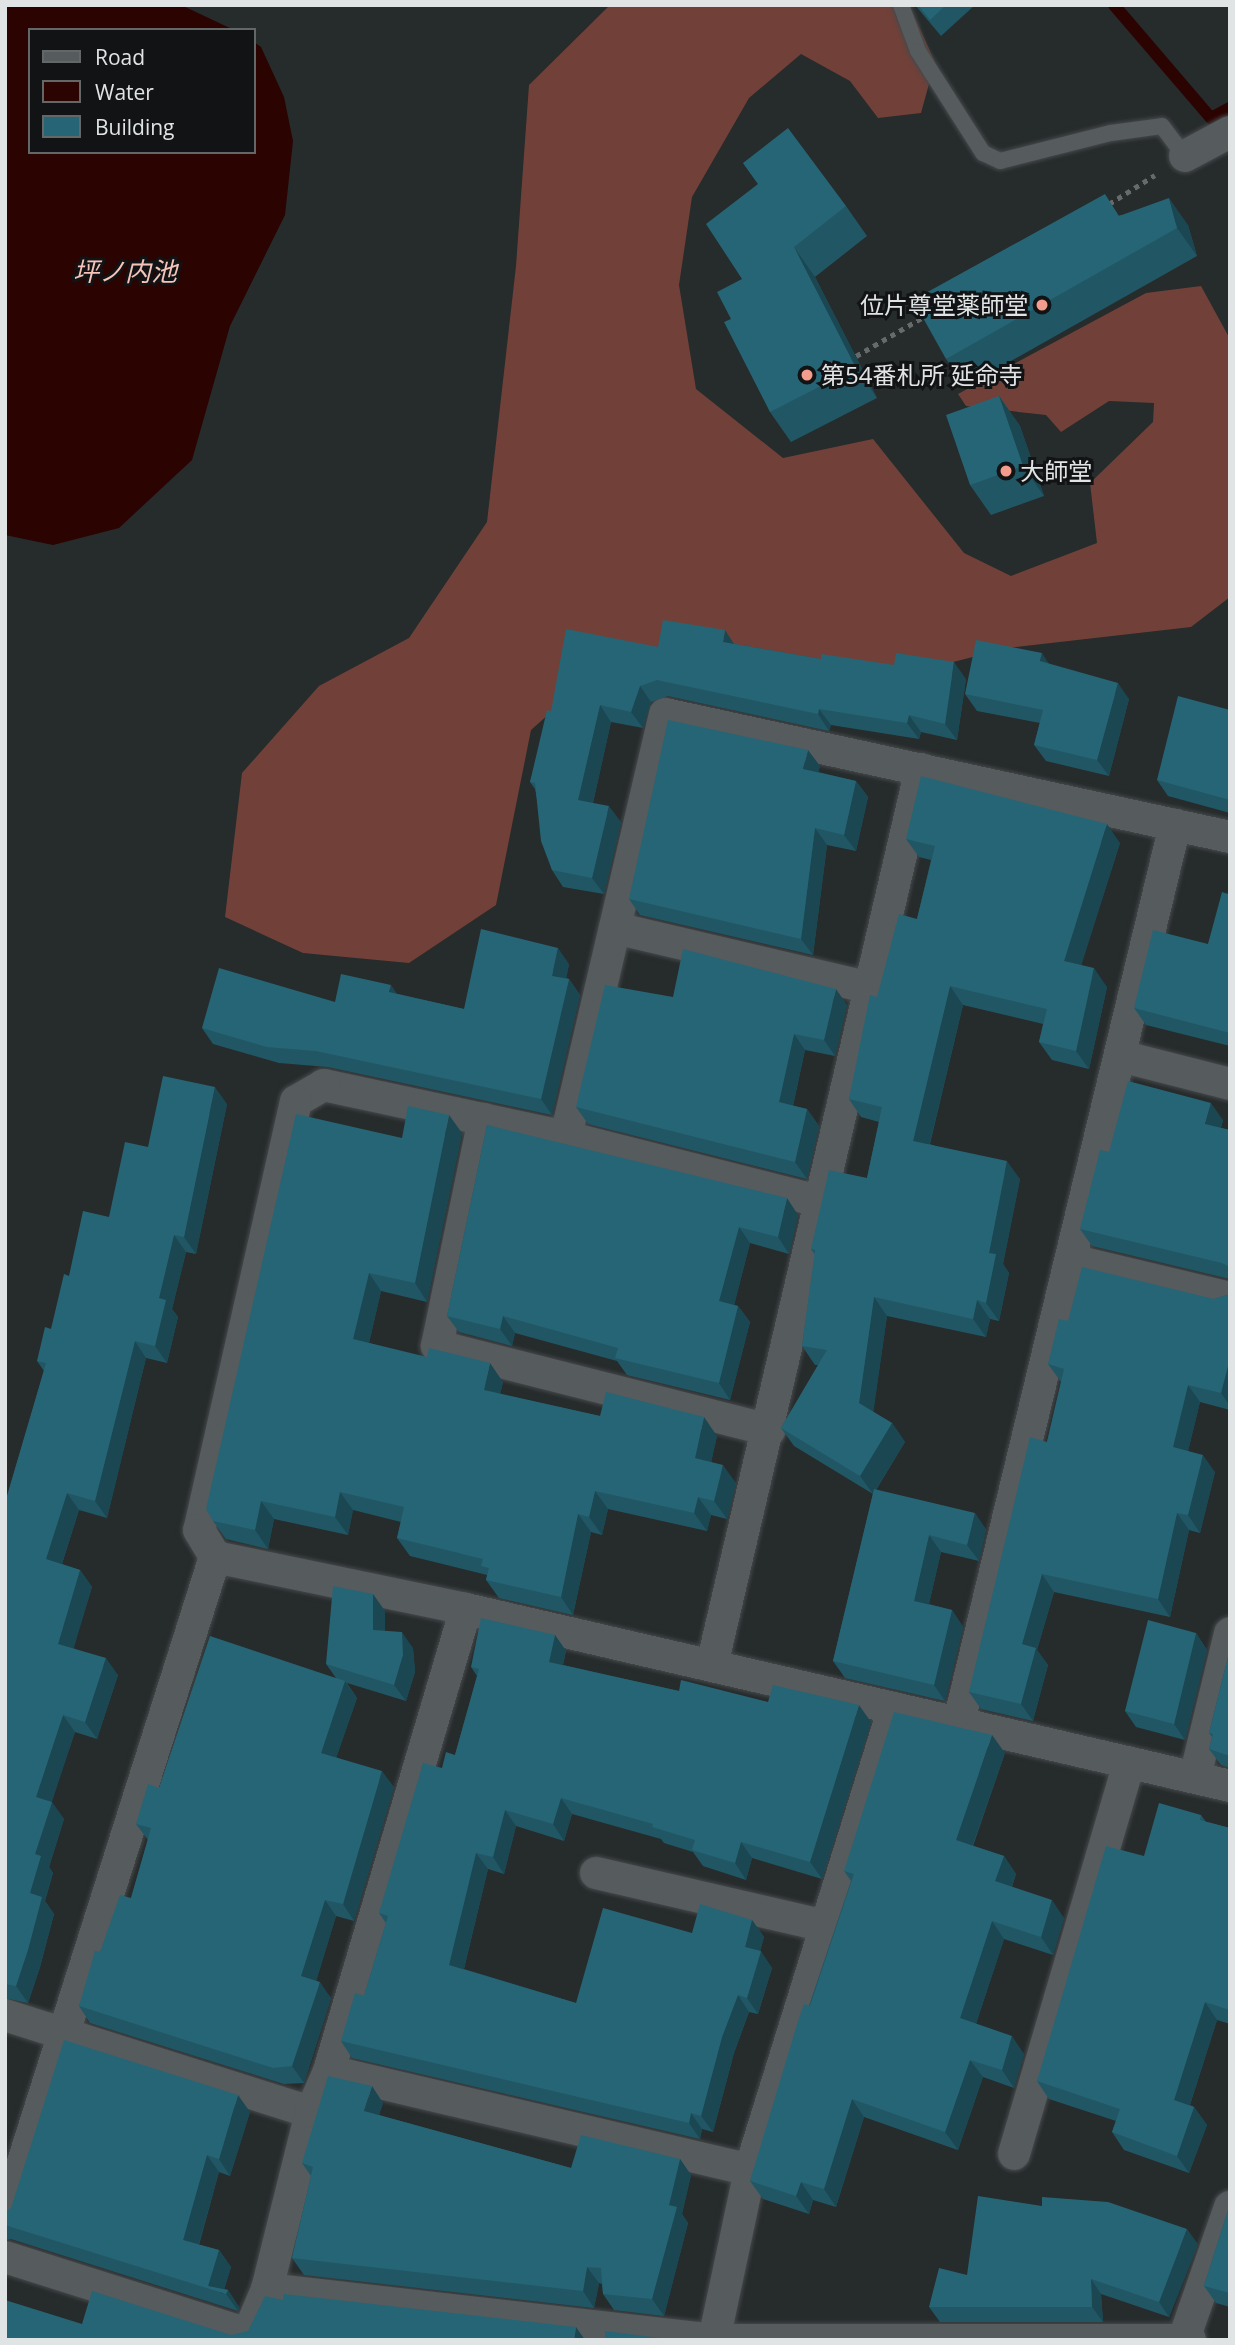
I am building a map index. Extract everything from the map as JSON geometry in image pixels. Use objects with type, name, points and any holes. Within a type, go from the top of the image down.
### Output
[{"type":"street","points":[[1185,156],[1230,132]]},
{"type":"street","points":[[566,1137],[664,713],[1230,837]]},
{"type":"street","points":[[712,1665],[770,1430],[921,769]]},
{"type":"street","points":[[960,1722],[1175,825]]},
{"type":"street","points":[[615,928],[871,988]]},
{"type":"street","points":[[1120,1056],[1230,1084]]},
{"type":"street","points":[[823,1202],[566,1137],[324,1085],[296,1101],[199,1530],[215,1557],[466,1609],[1230,1786]]},
{"type":"street","points":[[484,1119],[437,1346],[770,1430]]},
{"type":"street","points":[[1071,1260],[1230,1298]]},
{"type":"street","points":[[5,2219],[215,1557]]},
{"type":"street","points":[[5,2257],[248,2337],[267,2290],[311,2112],[328,2071],[466,1609]]},
{"type":"street","points":[[1195,1777],[1230,1633]]},
{"type":"street","points":[[700,2339],[750,2170],[829,1927],[894,1707]]},
{"type":"street","points":[[1014,2154],[1129,1763]]},
{"type":"street","points":[[596,1873],[829,1927]]},
{"type":"street","points":[[5,2015],[64,2037],[311,2112]]},
{"type":"street","points":[[328,2071],[750,2170]]},
{"type":"street","points":[[1184,2339],[1230,2207]]},
{"type":"street","points":[[267,2290],[700,2339],[1190,2340]]},
{"type":"lane","points":[[901,5],[918,51],[983,153],[1000,161],[1111,134],[1162,127],[1185,156]]},
{"type":"path","points":[[1097,211],[1185,156]]},
{"type":"path","points":[[856,356],[930,313]]},
{"type":"shaded area","points":[[610,5],[909,5],[935,62],[921,113],[878,118],[850,81],[801,54],[749,98],[692,197],[679,285],[696,389],[783,458],[873,439],[964,553],[1011,576],[1097,543],[1090,483],[1153,422],[1154,403],[1109,401],[1061,432],[1046,415],[966,406],[958,394],[1146,293],[1201,286],[1230,339],[1230,597],[1191,627],[1008,648],[914,672],[623,648],[531,730],[496,905],[409,963],[303,953],[225,917],[242,773],[319,686],[409,638],[487,522],[516,266],[529,85]]},
{"type":"water","name":"坪ノ内池","points":[[5,5],[181,5],[230,28],[28,28],[28,154],[256,154],[256,43],[261,47],[284,97],[293,141],[285,215],[230,326],[192,460],[119,528],[53,545],[5,535]]},
{"type":"building","points":[[918,5],[946,5],[930,20]]},
{"type":"building","points":[[788,128],[846,206],[794,247],[856,368],[770,412],[724,322],[731,319],[717,292],[742,279],[706,224],[758,184],[743,163]]},
{"type":"building","points":[[1105,194],[1119,216],[1169,198],[1177,228],[946,359],[913,300]]},
{"type":"building","points":[[999,396],[1023,466],[970,485],[946,415]]},
{"type":"building","points":[[663,620],[725,630],[723,642],[821,659],[821,654],[894,665],[896,653],[954,662],[945,724],[909,715],[907,723],[819,709],[818,714],[657,680],[640,686],[631,712],[600,705],[578,800],[609,806],[592,878],[552,870],[541,841],[535,783],[530,782],[547,710],[551,711],[566,629],[658,647]]},
{"type":"building","points":[[976,640],[1042,653],[1040,661],[1118,683],[1097,760],[1034,745],[1043,710],[965,694]]},
{"type":"building","points":[[1178,696],[1230,710],[1230,800],[1157,780]]},
{"type":"building","points":[[668,720],[808,750],[803,769],[856,781],[844,835],[815,828],[801,939],[629,899]]},
{"type":"building","points":[[921,776],[1107,824],[1064,961],[1094,968],[1076,1051],[1039,1042],[1047,1009],[950,986],[913,1141],[1007,1161],[989,1253],[996,1254],[986,1303],[977,1300],[973,1319],[874,1297],[859,1403],[892,1423],[860,1476],[781,1428],[827,1350],[802,1346],[815,1250],[811,1249],[829,1170],[867,1178],[882,1107],[849,1099],[870,995],[877,997],[899,914],[917,919],[935,846],[906,839]]},
{"type":"building","points":[[1230,887],[1230,1033],[1134,1008],[1153,930],[1208,944],[1222,892],[1228,894]]},
{"type":"building","points":[[481,929],[558,948],[552,976],[569,979],[541,1099],[316,1051],[267,1047],[202,1028],[219,968],[335,1002],[341,974],[391,985],[389,992],[464,1009]]},
{"type":"building","points":[[683,949],[836,989],[824,1040],[794,1034],[779,1102],[807,1109],[795,1162],[576,1107],[605,985],[673,997]]},
{"type":"building","points":[[163,1076],[215,1087],[184,1237],[174,1235],[159,1298],[166,1300],[155,1346],[135,1341],[95,1501],[67,1493],[46,1559],[80,1570],[58,1644],[106,1658],[85,1722],[63,1715],[36,1797],[52,1802],[35,1854],[41,1856],[30,1893],[42,1897],[16,1986],[5,1984],[5,1503],[46,1363],[37,1361],[45,1327],[51,1329],[64,1274],[69,1276],[83,1211],[109,1217],[125,1142],[148,1147]]},
{"type":"building","points":[[1128,1081],[1211,1103],[1205,1124],[1230,1130],[1230,1267],[1080,1229],[1100,1150],[1109,1152]]},
{"type":"building","points":[[408,1106],[449,1115],[415,1283],[369,1273],[353,1339],[427,1357],[429,1348],[490,1363],[484,1390],[600,1416],[606,1392],[704,1417],[695,1458],[723,1465],[714,1501],[698,1497],[694,1513],[595,1491],[589,1517],[578,1514],[561,1597],[486,1580],[489,1568],[481,1566],[483,1559],[397,1538],[404,1507],[340,1492],[335,1517],[261,1501],[255,1530],[213,1521],[206,1509],[296,1114],[402,1138]]},
{"type":"building","points":[[487,1125],[787,1198],[778,1237],[739,1227],[719,1301],[738,1306],[719,1383],[615,1358],[618,1348],[503,1316],[500,1329],[447,1316]]},
{"type":"building","points":[[1082,1267],[1214,1299],[1230,1294],[1230,1358],[1221,1393],[1188,1385],[1173,1447],[1203,1455],[1188,1515],[1177,1513],[1158,1599],[1042,1574],[1022,1644],[1036,1648],[1021,1704],[969,1692],[1030,1437],[1047,1442],[1064,1369],[1048,1364],[1059,1319],[1068,1321]]},
{"type":"building","points":[[874,1489],[975,1513],[967,1545],[929,1535],[914,1601],[952,1610],[934,1685],[833,1661]]},
{"type":"building","points":[[333,1586],[373,1594],[373,1630],[402,1632],[403,1655],[394,1685],[326,1664]]},
{"type":"building","points":[[481,1618],[555,1635],[549,1662],[679,1691],[681,1680],[768,1702],[773,1685],[859,1705],[810,1862],[741,1842],[735,1863],[692,1850],[695,1840],[652,1827],[653,1824],[561,1798],[553,1824],[505,1810],[493,1857],[476,1853],[449,1965],[576,2003],[603,1908],[692,1933],[700,1904],[752,1920],[745,1947],[761,1951],[747,1998],[738,1995],[722,2037],[701,2116],[691,2113],[689,2123],[341,2041],[355,1993],[364,1996],[388,1916],[379,1913],[423,1763],[442,1768],[446,1752],[455,1755],[479,1669],[471,1667]]},
{"type":"building","points":[[1148,1620],[1196,1633],[1174,1724],[1125,1711]]},
{"type":"building","points":[[210,1636],[345,1681],[321,1753],[382,1771],[343,1904],[325,1900],[301,1976],[320,1982],[292,2066],[273,2068],[79,2006],[95,1951],[100,1952],[120,1895],[131,1898],[151,1828],[136,1824],[148,1784],[159,1788]]},
{"type":"building","points":[[1230,1649],[1230,1756],[1209,1749],[1213,1734],[1209,1733]]},
{"type":"building","points":[[894,1712],[992,1735],[956,1840],[1004,1856],[995,1881],[1052,1900],[1041,1937],[992,1921],[960,2018],[1012,2036],[1002,2070],[970,2060],[945,2132],[852,2099],[824,2189],[801,2182],[796,2196],[750,2181],[798,2021],[804,2004],[810,2006],[854,1874],[844,1871]]},
{"type":"building","points":[[1159,1803],[1201,1815],[1200,1820],[1230,1828],[1230,2010],[1205,2002],[1174,2100],[1194,2107],[1177,2156],[1112,2132],[1120,2109],[1037,2081],[1106,1846],[1144,1856]]},
{"type":"building","points":[[64,2040],[238,2095],[219,2159],[207,2155],[183,2240],[219,2250],[208,2286],[228,2290],[226,2294],[5,2225],[5,2212],[11,2208]]},
{"type":"building","points":[[328,2076],[372,2086],[364,2111],[571,2168],[581,2135],[680,2159],[669,2205],[677,2207],[652,2299],[603,2294],[601,2268],[587,2267],[583,2291],[292,2258],[313,2167],[302,2163]]},
{"type":"building","points":[[978,2196],[1042,2206],[1042,2197],[1108,2202],[1187,2229],[1159,2302],[1091,2279],[1092,2307],[929,2307],[939,2268],[967,2275]]},
{"type":"building","points":[[1230,2204],[1230,2293],[1204,2286]]},
{"type":"building","points":[[92,2291],[231,2335],[248,2331],[265,2296],[283,2300],[284,2294],[576,2327],[574,2340],[5,2340],[5,2300],[82,2324]]},
{"type":"building","points":[[605,2331],[660,2338],[660,2340],[605,2340]]},
{"type":"waterway","points":[[1114,5],[1211,118],[1230,108]]},
{"type":"place","name":"位片尊堂薬師堂","points":[[1042,305]]},
{"type":"place","name":"第54番札所 延命寺","points":[[807,375]]},
{"type":"place","name":"大師堂","points":[[1006,471]]}]
